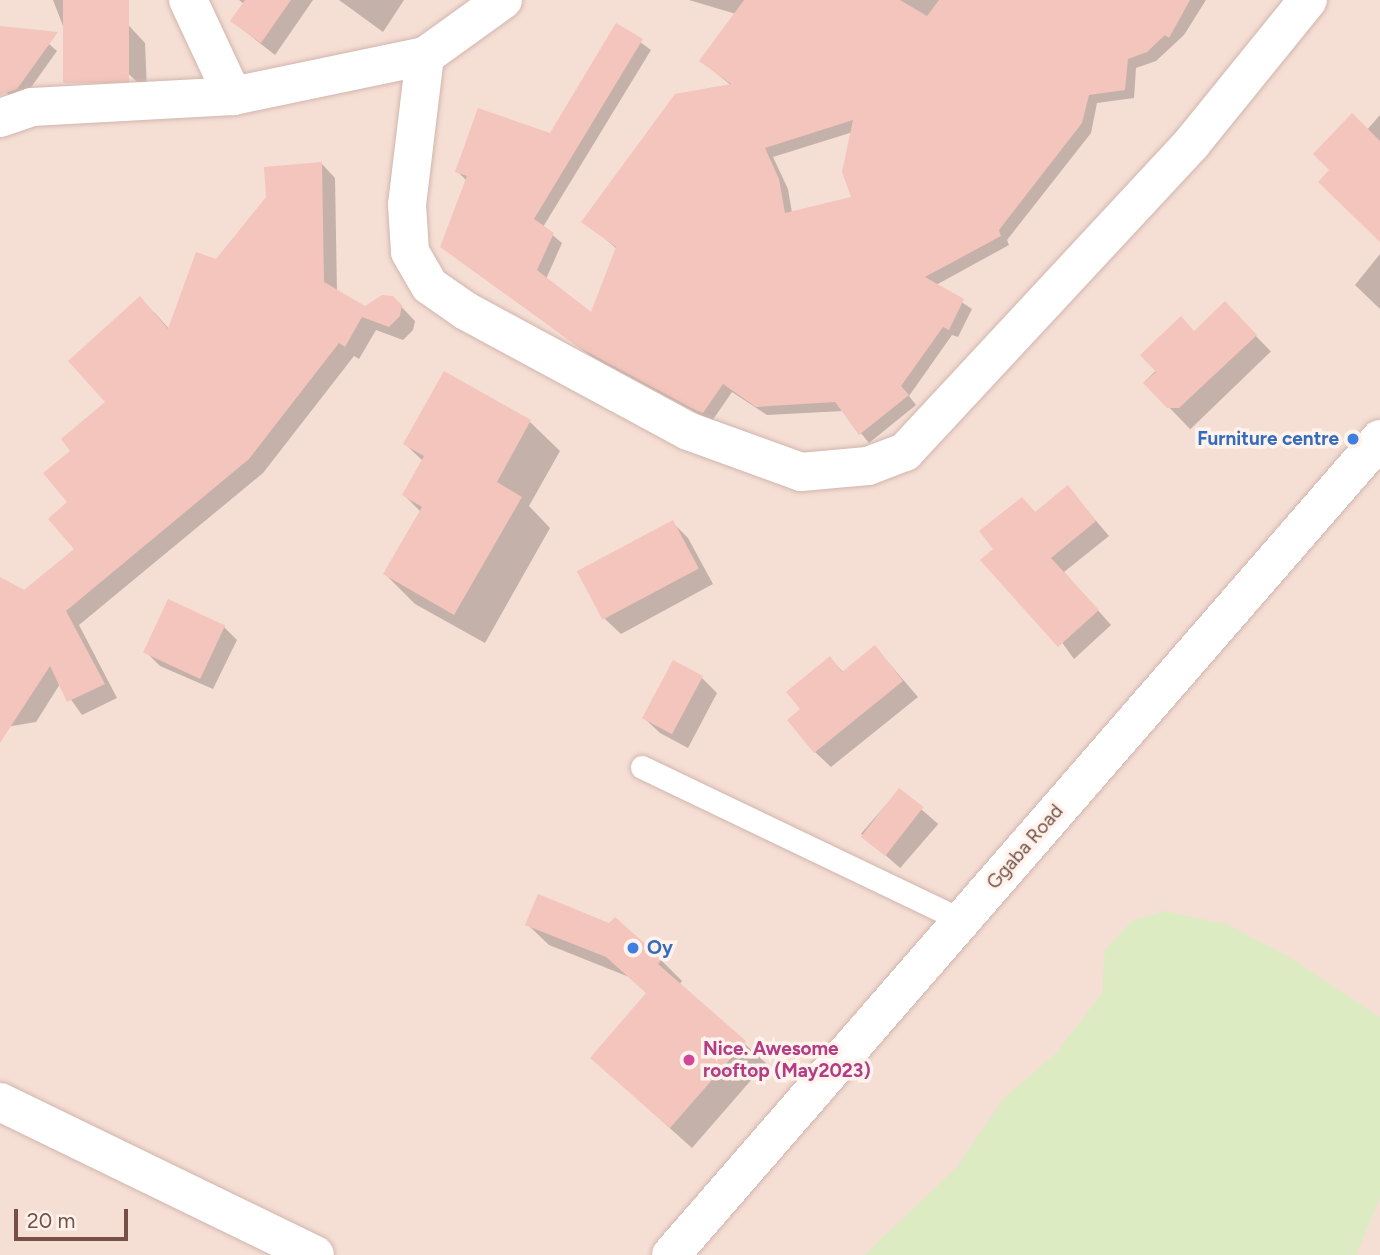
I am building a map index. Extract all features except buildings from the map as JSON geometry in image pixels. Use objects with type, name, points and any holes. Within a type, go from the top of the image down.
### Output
[{"type":"street","points":[[188,0],[233,96]]},
{"type":"street","points":[[0,118],[32,107],[233,96],[425,56],[503,0]]},
{"type":"street","points":[[425,56],[407,205],[410,252],[430,286],[466,311],[688,430],[801,472],[868,466],[905,452],[1192,143],[1308,0]]},
{"type":"street","name":"Ggaba Road","points":[[671,1255],[1380,439]]},
{"type":"street","points":[[0,1102],[315,1255]]},
{"type":"lane","points":[[642,766],[962,920]]},
{"type":"shaded area","points":[[0,0],[1380,0],[1380,1255],[0,1255]]},
{"type":"green space","points":[[1165,911],[1229,925],[1289,957],[1380,1017],[1380,1198],[1356,1255],[864,1255],[957,1167],[1003,1099],[1057,1052],[1102,993],[1105,950],[1133,920]]},
{"type":"place","name":"Furniture centre","points":[[1353,439]]},
{"type":"place","name":"Oy","points":[[633,948]]},
{"type":"place","name":"Nice. Awesome rooftop (May2023)","points":[[689,1060]]}]
